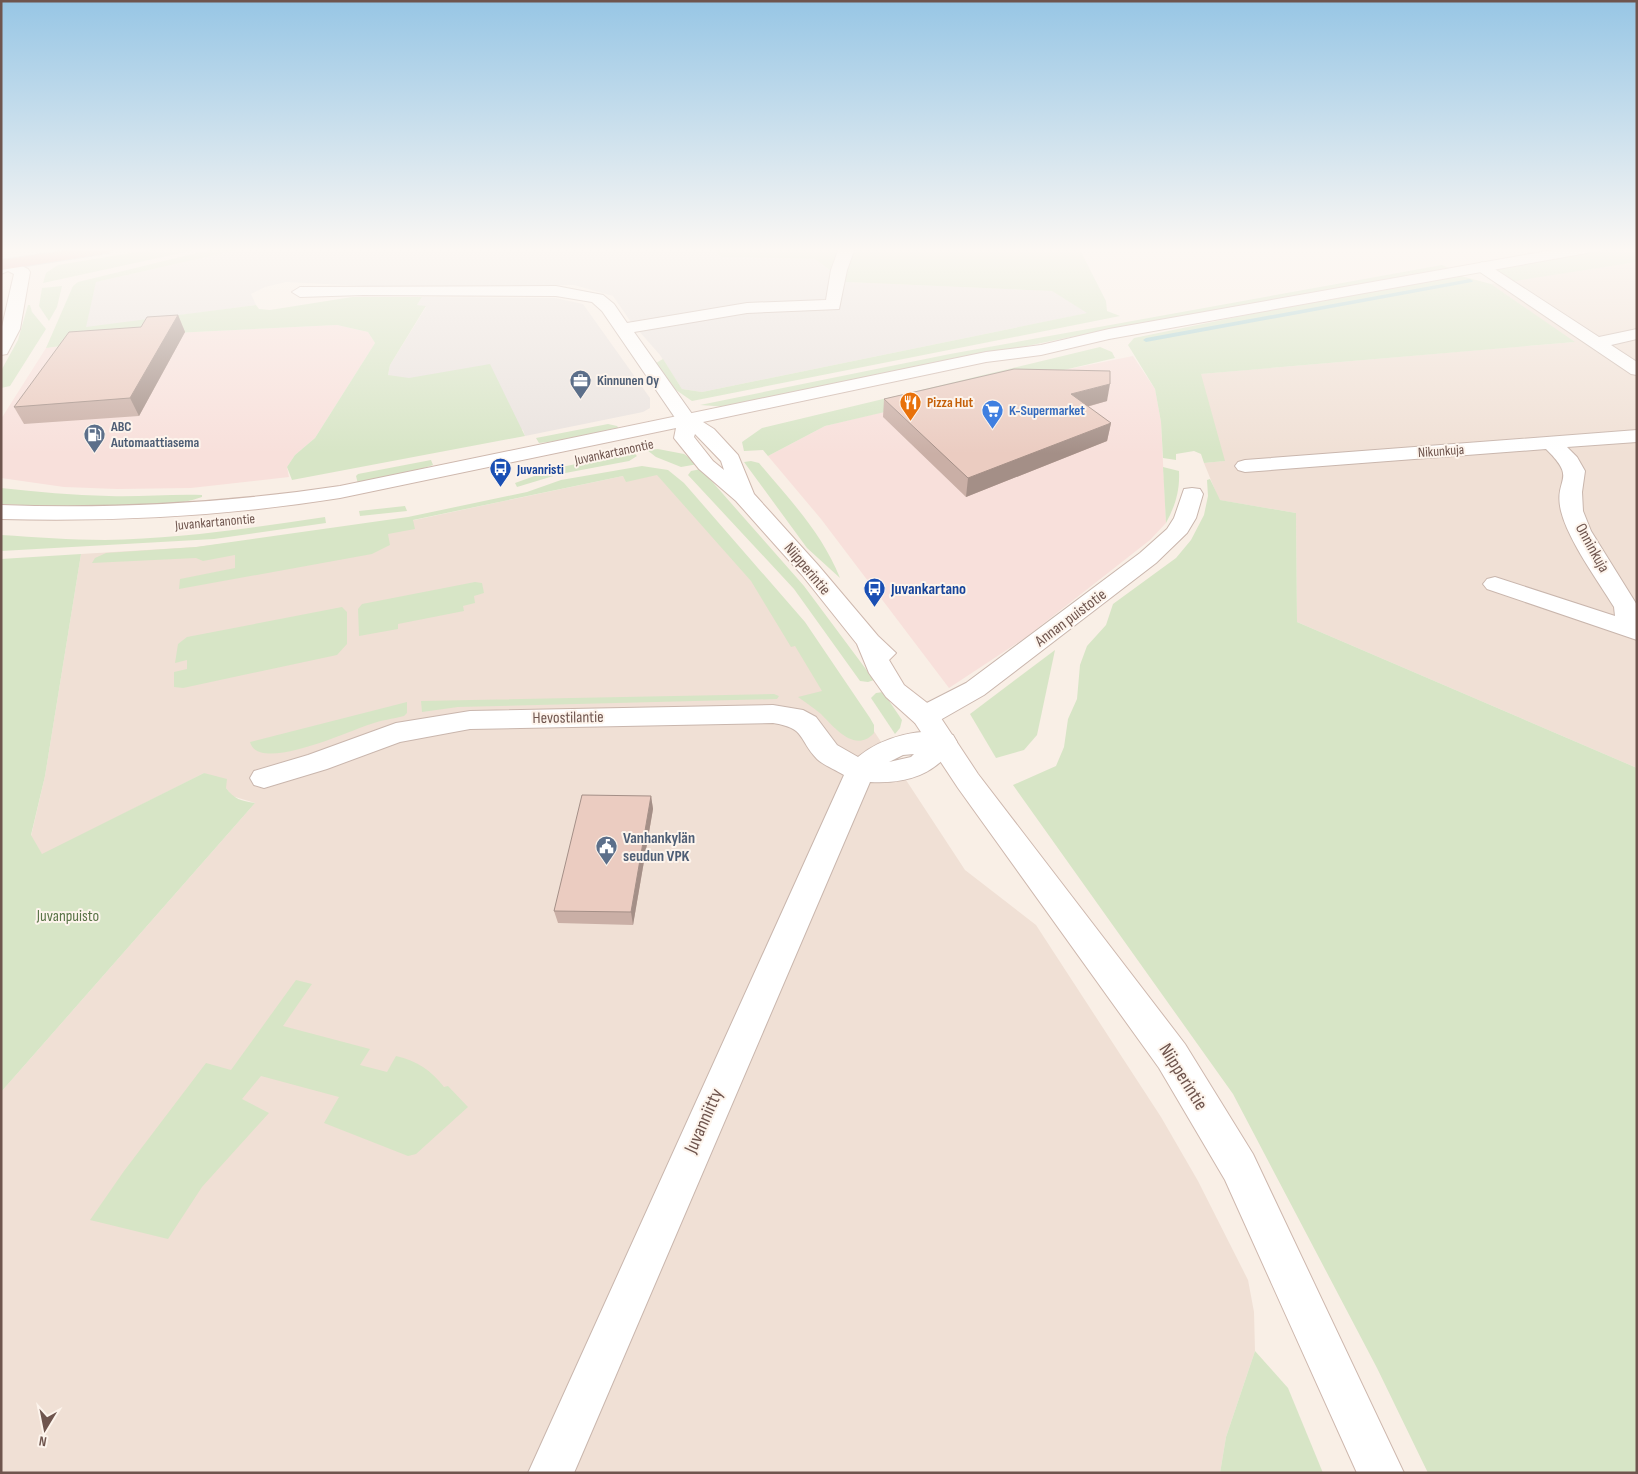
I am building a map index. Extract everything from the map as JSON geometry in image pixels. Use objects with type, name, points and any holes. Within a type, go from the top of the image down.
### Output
[{"type":"street","points":[[1,350],[11,329],[13,317]]},
{"type":"street","name":"Niipperintie","points":[[614,317],[686,429],[706,465],[744,496],[810,570],[869,642],[882,673],[895,690],[934,729],[968,781],[1172,1056],[1239,1167],[1381,1473]]},
{"type":"street","points":[[623,330],[697,317]]},
{"type":"street","name":"Juvankartanontie","points":[[1,529],[66,531],[138,528],[258,519],[384,501],[986,357],[1041,350],[1119,332],[1204,317]]},
{"type":"street","points":[[1557,317],[1637,370]]},
{"type":"street","points":[[1596,343],[1637,334]]},
{"type":"street","name":"Juvankartanontie","points":[[1,512],[90,515],[160,513],[251,506],[363,488],[686,429],[707,433],[869,398],[995,366],[1041,350]]},
{"type":"street","name":"Niipperintie","points":[[707,433],[731,459],[744,496]]},
{"type":"street","name":"Nikunkuja","points":[[1245,466],[1637,436]]},
{"type":"street","name":"Onninkuja","points":[[1551,443],[1570,461],[1575,471],[1571,492],[1572,511],[1580,532],[1626,607],[1633,630]]},
{"type":"street","name":"Annan puistotie","points":[[934,729],[975,689],[1148,558],[1176,533],[1185,518],[1192,494]]},
{"type":"street","name":"Onninkuja","points":[[1495,584],[1633,630]]},
{"type":"street","name":"Hevostilantie","points":[[264,778],[317,762],[396,733],[470,720],[773,714],[793,717],[806,724],[827,752],[860,771]]},
{"type":"street","points":[[860,771],[894,773],[921,764],[934,729]]},
{"type":"street","name":"Juvanniitty","points":[[551,1473],[860,771]]},
{"type":"shaded area","points":[[88,317],[168,317],[85,328]]},
{"type":"shaded area","points":[[420,317],[592,317],[650,398],[650,408],[643,412],[525,436],[523,430],[388,375],[390,365]]},
{"type":"shaded area","points":[[627,317],[1069,317],[702,392],[682,389],[660,355]]},
{"type":"shaded area","points":[[1538,317],[1637,317],[1637,768],[1297,622],[1296,513],[1219,500],[1204,463],[1224,461],[1200,374],[1574,342]]},
{"type":"shaded area","points":[[337,325],[368,332],[375,343],[315,438],[295,455],[287,467],[289,477],[191,488],[117,489],[64,487],[1,478],[1,419],[46,348],[154,334]]},
{"type":"shaded area","points":[[1133,356],[1155,389],[1161,422],[1166,523],[1150,540],[1025,638],[949,688],[821,519],[768,456],[825,426],[1005,382]]},
{"type":"shaded area","points":[[667,473],[847,690],[965,870],[1036,925],[1161,1117],[1198,1181],[1248,1280],[1254,1312],[1255,1351],[1226,1437],[1220,1473],[1,1473],[1,1092],[255,803],[232,796],[226,788],[204,773],[42,855],[31,836],[45,776],[81,554],[196,547],[405,522],[623,476]]},
{"type":"green space","points":[[25,317],[36,317],[46,329],[10,386],[1,388],[2,369],[18,340]]},
{"type":"green space","points":[[60,317],[88,317],[86,327],[165,317],[419,317],[390,365],[388,375],[409,378],[490,364],[525,436],[292,480],[287,467],[295,455],[315,438],[375,343],[368,332],[337,325],[154,334],[46,348]]},
{"type":"green space","points":[[1069,317],[1116,317],[692,401],[676,390],[656,363],[663,359],[682,389],[702,392]]},
{"type":"green space","points":[[1156,317],[1178,317],[728,407],[700,405],[950,354]]},
{"type":"green space","points":[[1238,317],[1538,317],[1575,342],[1201,374],[1225,461],[1204,463],[1201,454],[1194,451],[1176,454],[1176,460],[1163,458],[1161,422],[1155,389],[1128,345],[1134,338]]},
{"type":"green space","points":[[1100,347],[1112,352],[1115,358],[825,426],[768,456],[763,450],[744,451],[742,442],[762,428]]},
{"type":"green space","points":[[608,424],[617,426],[621,431],[539,443],[536,438]]},
{"type":"green space","points":[[658,449],[684,454],[698,464],[681,467],[656,457],[647,450]]},
{"type":"green space","points":[[633,452],[637,456],[629,461],[560,474],[517,487],[515,483],[557,468]]},
{"type":"green space","points":[[431,460],[433,465],[393,478],[358,484],[356,476],[358,474]]},
{"type":"green space","points":[[744,462],[759,463],[794,504],[824,546],[840,578],[807,548]]},
{"type":"green space","points":[[642,466],[668,470],[684,483],[805,622],[874,725],[874,733],[867,739],[860,741],[852,740],[845,736],[821,714],[798,697],[822,691],[795,646],[791,647],[751,581],[657,475],[626,482],[623,476],[413,520],[415,529],[388,534],[390,545],[372,554],[179,589],[180,579],[235,568],[235,555],[203,561],[196,558],[92,563],[95,558],[106,553],[196,547],[408,517],[527,492],[561,480]]},
{"type":"green space","points":[[1163,467],[1179,471],[1179,485],[1176,498],[1166,523]]},
{"type":"green space","points":[[701,469],[804,586],[874,680],[868,682],[860,681],[794,589],[688,475],[691,471]]},
{"type":"green space","points":[[1210,479],[1220,500],[1296,513],[1297,622],[1637,768],[1637,1473],[1428,1473],[1377,1368],[1233,1094],[1013,785],[1056,766],[1064,747],[1068,719],[1077,699],[1080,665],[1087,646],[1106,625],[1113,604],[1176,558],[1191,540],[1204,515],[1208,496],[1207,480]]},
{"type":"green space","points":[[1,488],[96,496],[202,495],[202,497],[172,504],[151,506],[16,505],[1,504]]},
{"type":"green space","points":[[405,506],[407,511],[360,516],[359,511]]},
{"type":"green space","points":[[325,517],[326,523],[214,539],[1,551],[1,535],[79,540],[160,538]]},
{"type":"green space","name":"Juvanpuisto","points":[[81,554],[45,776],[31,835],[42,854],[204,773],[227,779],[226,788],[232,795],[255,803],[1,1092],[1,559]]},
{"type":"green space","points":[[475,582],[482,583],[484,593],[474,596],[475,603],[463,606],[464,611],[398,624],[398,629],[359,636],[358,609],[362,604]]},
{"type":"green space","points":[[342,607],[347,612],[347,644],[337,655],[183,688],[174,687],[174,672],[187,669],[187,660],[175,663],[178,644],[187,637]]},
{"type":"green space","points":[[1055,650],[1037,735],[1024,750],[996,758],[970,714]]},
{"type":"green space","points":[[883,692],[902,720],[900,728],[895,734],[871,698],[876,693]]},
{"type":"green space","points":[[774,694],[779,696],[777,699],[458,707],[422,712],[421,701]]},
{"type":"green space","points":[[407,702],[407,713],[404,716],[375,723],[326,741],[287,752],[269,754],[257,751],[250,742]]},
{"type":"green space","points":[[296,980],[312,984],[283,1026],[370,1049],[360,1065],[387,1072],[396,1056],[411,1061],[429,1071],[444,1087],[448,1086],[468,1107],[416,1154],[408,1156],[324,1123],[339,1097],[261,1076],[242,1099],[269,1113],[202,1187],[168,1239],[90,1220],[124,1171],[206,1063],[231,1070]]},
{"type":"green space","points":[[1255,1351],[1288,1388],[1323,1473],[1220,1473],[1226,1437]]},
{"type":"building","points":[[147,317],[177,317],[130,398],[14,407],[69,332],[141,327]]},
{"type":"building","name":"K-Supermarket","points":[[1014,369],[1110,371],[1110,384],[1071,394],[1111,423],[968,478],[884,399]]},
{"type":"building","name":"Vanhankylän seudun VPK","points":[[582,795],[651,796],[631,912],[554,911]]},
{"type":"waterway","points":[[1146,340],[1273,317]]},
{"type":"place","name":"Kinnunen Oy","points":[[581,399]]},
{"type":"place","name":"Pizza Hut","points":[[911,421]]},
{"type":"place","name":"K-Supermarket","points":[[993,429]]},
{"type":"place","name":"ABC Automaattiasema","points":[[95,453]]},
{"type":"place","name":"Juvanristi","points":[[501,488]]},
{"type":"place","name":"Juvankartano","points":[[875,608]]},
{"type":"place","name":"Vanhankylän seudun VPK","points":[[607,866]]}]
